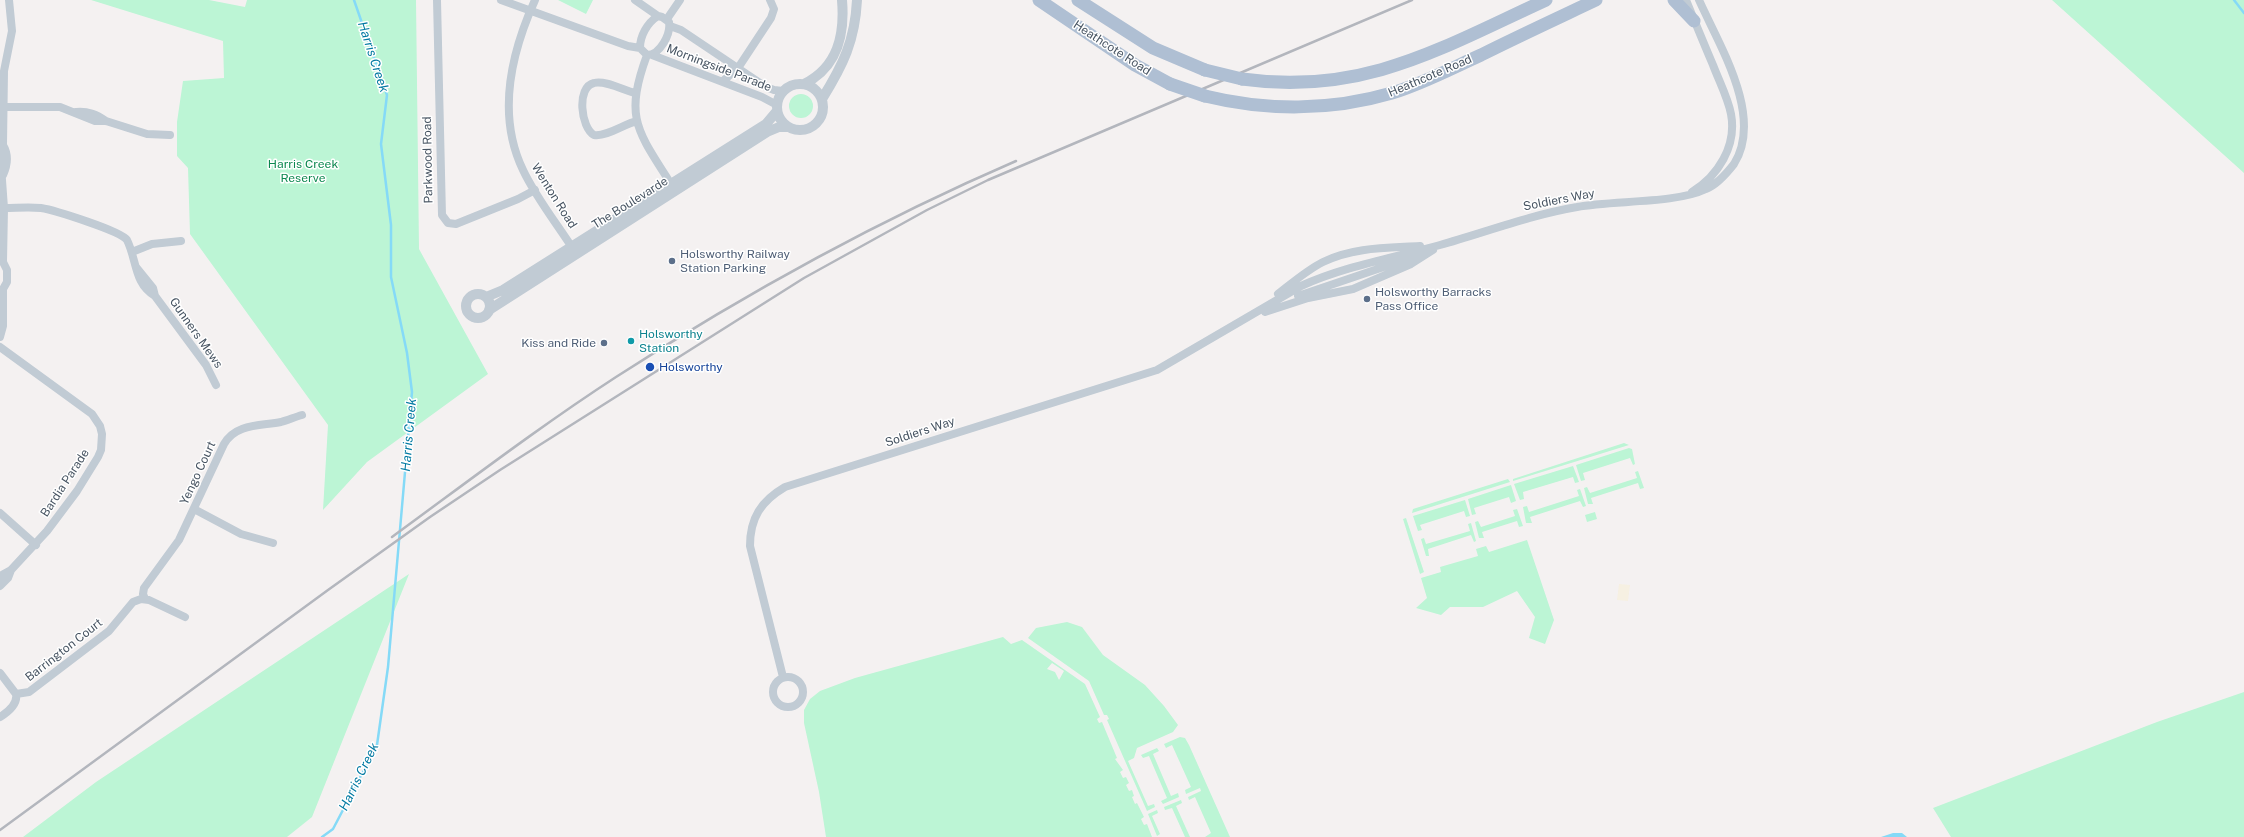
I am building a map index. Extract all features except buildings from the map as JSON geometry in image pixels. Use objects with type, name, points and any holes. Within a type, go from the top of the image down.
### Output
[{"type":"main road","name":"Heathcote Road","points":[[1039,0],[1129,61],[1170,84],[1205,96],[1250,105],[1308,107],[1352,102],[1385,95],[1446,71],[1596,0]]},
{"type":"main road","name":"Heathcote Road","points":[[1078,0],[1153,48],[1205,70],[1266,83],[1295,83],[1344,79],[1378,72],[1434,52],[1546,0]]},
{"type":"main road","points":[[1674,0],[1694,22]]},
{"type":"street","points":[[0,336],[3,326],[2,285],[7,282],[7,270],[2,266],[4,208],[3,175],[0,152],[3,144],[4,64],[12,31],[9,0]]},
{"type":"street","name":"Parkwood Road","points":[[437,0],[442,215],[448,223],[456,224],[518,199],[535,190]]},
{"type":"street","points":[[501,0],[628,46],[640,48],[649,55]]},
{"type":"street","name":"Wenton Road","points":[[535,0],[513,61],[509,104],[512,135],[516,153],[523,170],[574,250]]},
{"type":"street","name":"Morningside Parade","points":[[635,0],[766,87],[783,91]]},
{"type":"street","points":[[670,184],[645,142],[637,121],[635,93],[649,55],[664,41],[668,22],[680,0]]},
{"type":"street","points":[[723,82],[738,68],[773,14],[773,6],[770,0]]},
{"type":"street","points":[[804,84],[815,89],[822,99],[823,109],[816,124],[800,130],[788,127],[783,123],[777,108],[783,91],[791,86],[804,84],[823,72],[835,51],[842,30],[842,0]]},
{"type":"street","points":[[822,99],[839,73],[848,51],[856,0]]},
{"type":"street","points":[[1686,0],[1725,96],[1731,113],[1732,126],[1727,151],[1716,171],[1686,195]]},
{"type":"street","name":"Soldiers Way","points":[[783,677],[750,546],[753,519],[759,509],[772,495],[795,484],[1157,370],[1301,286],[1317,279],[1371,262],[1441,245],[1548,212],[1589,205],[1686,195],[1706,190],[1734,163],[1742,142],[1744,127],[1741,96],[1699,0]]},
{"type":"street","points":[[640,48],[640,43],[647,27],[658,16]]},
{"type":"street","name":"Morningside Parade","points":[[649,55],[762,97],[777,108]]},
{"type":"street","points":[[635,93],[600,82],[591,83],[583,94],[583,106],[585,126],[594,135],[602,135],[625,124],[637,121]]},
{"type":"street","points":[[4,107],[55,106],[76,112],[95,121],[106,122],[143,133],[170,135]]},
{"type":"street","name":"The Boulevarde","points":[[489,310],[670,184],[766,124],[777,108]]},
{"type":"street","name":"The Boulevarde","points":[[486,297],[503,290],[574,250],[767,132],[779,127],[788,127]]},
{"type":"street","name":"Gunners Mews","points":[[4,208],[46,209],[117,232],[124,237],[132,252],[136,267],[153,288],[155,296],[206,365],[216,385]]},
{"type":"street","points":[[132,252],[152,244],[181,241]]},
{"type":"street","name":"Soldiers Way","points":[[1251,316],[1302,276],[1318,265],[1333,258],[1358,251],[1441,245]]},
{"type":"street","name":"Soldiers Way","points":[[1251,316],[1308,298],[1353,289],[1411,264],[1441,245]]},
{"type":"street","points":[[477,294],[486,297],[489,302],[489,310],[485,316],[478,318],[469,315],[466,308],[467,302],[471,296],[477,294]]},
{"type":"street","name":"Bardia Parade","points":[[0,346],[87,409],[97,420],[102,434],[101,450],[88,474],[67,506],[36,545],[11,570],[0,576]]},
{"type":"street","name":"Yengo Court","points":[[145,599],[143,594],[147,584],[179,540],[224,444],[234,432],[244,427],[281,422],[302,415]]},
{"type":"street","points":[[194,509],[240,534],[273,543]]},
{"type":"street","points":[[0,513],[36,545]]},
{"type":"street","name":"Bardia Parade","points":[[0,586],[8,578],[11,570]]},
{"type":"street","points":[[145,599],[185,617]]},
{"type":"street","name":"Barrington Court","points":[[0,673],[16,694],[25,694],[109,631],[130,604],[138,600],[145,599]]},
{"type":"street","points":[[0,717],[12,707],[17,699],[16,694]]},
{"type":"green space","name":"Harris Creek Reserve","points":[[91,0],[209,0],[245,7],[247,0],[416,0],[419,249],[488,374],[367,462],[323,510],[328,425],[190,234],[188,168],[177,156],[177,122],[183,81],[224,78],[223,41]]},
{"type":"green space","points":[[558,0],[593,0],[586,14]]},
{"type":"green space","points":[[2052,0],[2244,0],[2244,173]]},
{"type":"green space","points":[[801,94],[810,97],[813,106],[810,115],[801,118],[792,115],[789,106],[792,97]]},
{"type":"green space","points":[[1624,443],[1629,445],[1513,481],[1513,479]]},
{"type":"green space","points":[[1629,448],[1632,449],[1635,464],[1633,465],[1630,458],[1583,473],[1585,480],[1581,481],[1576,465]]},
{"type":"green space","points":[[1573,466],[1579,482],[1575,483],[1573,477],[1523,492],[1524,499],[1520,500],[1514,484]]},
{"type":"green space","points":[[1638,471],[1644,488],[1640,489],[1638,483],[1591,498],[1593,504],[1588,504],[1584,488],[1587,487],[1590,493],[1637,478],[1635,472]]},
{"type":"green space","points":[[1508,479],[1510,482],[1412,513],[1413,509]]},
{"type":"green space","points":[[1511,485],[1516,501],[1511,503],[1509,497],[1474,508],[1476,514],[1472,515],[1468,499]]},
{"type":"green space","points":[[1580,489],[1586,506],[1583,507],[1580,501],[1530,517],[1532,523],[1526,523],[1523,507],[1527,506],[1529,512],[1579,496],[1577,490]]},
{"type":"green space","points":[[1465,500],[1470,516],[1466,517],[1464,511],[1420,525],[1422,530],[1418,531],[1413,516]]},
{"type":"green space","points":[[1517,509],[1523,526],[1519,527],[1517,521],[1482,532],[1484,538],[1479,538],[1475,522],[1478,521],[1481,527],[1515,516],[1513,510]]},
{"type":"green space","points":[[1595,512],[1597,519],[1587,522],[1585,515]]},
{"type":"green space","points":[[1406,518],[1424,572],[1420,574],[1403,519]]},
{"type":"green space","points":[[1471,523],[1476,541],[1474,542],[1471,535],[1428,549],[1429,556],[1426,556],[1421,539],[1424,538],[1426,544],[1470,531],[1468,524]]},
{"type":"green space","points":[[1527,540],[1554,620],[1545,644],[1529,638],[1535,617],[1517,591],[1483,607],[1450,607],[1441,615],[1416,608],[1427,598],[1421,578],[1441,572],[1440,567],[1478,556],[1476,549],[1486,546],[1489,552]]},
{"type":"green space","points":[[409,574],[312,817],[287,837],[23,837],[96,782]]},
{"type":"green space","points":[[1067,622],[1082,627],[1103,655],[1145,685],[1164,706],[1178,725],[1173,732],[1137,748],[1134,758],[1128,761],[1148,806],[1154,804],[1155,807],[1147,811],[1107,720],[1109,719],[1107,715],[1104,715],[1089,681],[1028,638],[1036,628]]},
{"type":"green space","points":[[1003,637],[1011,644],[1022,640],[1085,684],[1100,717],[1097,719],[1099,723],[1102,722],[1117,758],[1115,759],[1123,770],[1120,772],[1123,778],[1126,777],[1129,783],[1126,785],[1129,791],[1132,790],[1134,796],[1132,797],[1135,804],[1137,803],[1144,817],[1141,819],[1144,825],[1147,824],[1152,837],[826,837],[819,792],[804,723],[804,710],[810,699],[820,691],[855,678]],"holes":[[[1052,663],[1064,671],[1059,680],[1055,672],[1047,669]]]},
{"type":"green space","points":[[2244,692],[2244,837],[1951,837],[1933,808],[2157,722]]},
{"type":"green space","points":[[1180,737],[1185,738],[1189,745],[1230,837],[1205,837],[1211,833],[1195,797],[1189,800],[1188,797],[1201,791],[1200,788],[1186,794],[1185,790],[1191,787],[1172,745],[1166,748],[1164,744]]},
{"type":"green space","points":[[1157,748],[1159,751],[1153,754],[1171,796],[1178,793],[1179,797],[1163,804],[1161,801],[1167,798],[1149,756],[1143,758],[1141,755]]},
{"type":"green space","points":[[1181,800],[1182,803],[1176,806],[1190,837],[1185,837],[1172,808],[1165,810],[1164,807]]},
{"type":"green space","points":[[1157,810],[1158,813],[1152,816],[1160,834],[1157,836],[1148,814]]},
{"type":"sand","points":[[1619,584],[1630,585],[1628,601],[1617,600]]},
{"type":"water","points":[[1893,833],[1902,833],[1907,837],[1881,837]]},
{"type":"waterway","name":"Harris Creek","points":[[322,837],[333,829],[377,745],[388,667],[412,392],[407,353],[391,277],[391,225],[381,144],[387,95],[354,0]]},
{"type":"waterway","points":[[2234,0],[2244,13]]},
{"type":"railway","points":[[0,830],[430,517],[500,470],[804,278],[927,210],[988,180],[1412,0]]},
{"type":"railway","points":[[392,537],[587,396],[713,317],[762,288],[862,234],[964,184],[1016,161]]},
{"type":"place","name":"Holsworthy Railway Station Parking","points":[[672,261]]},
{"type":"place","name":"Holsworthy Barracks Pass Office","points":[[1367,299]]},
{"type":"place","name":"Holsworthy Station","points":[[631,341]]},
{"type":"place","name":"Kiss and Ride","points":[[604,343]]},
{"type":"place","name":"Holsworthy","points":[[650,367]]}]
